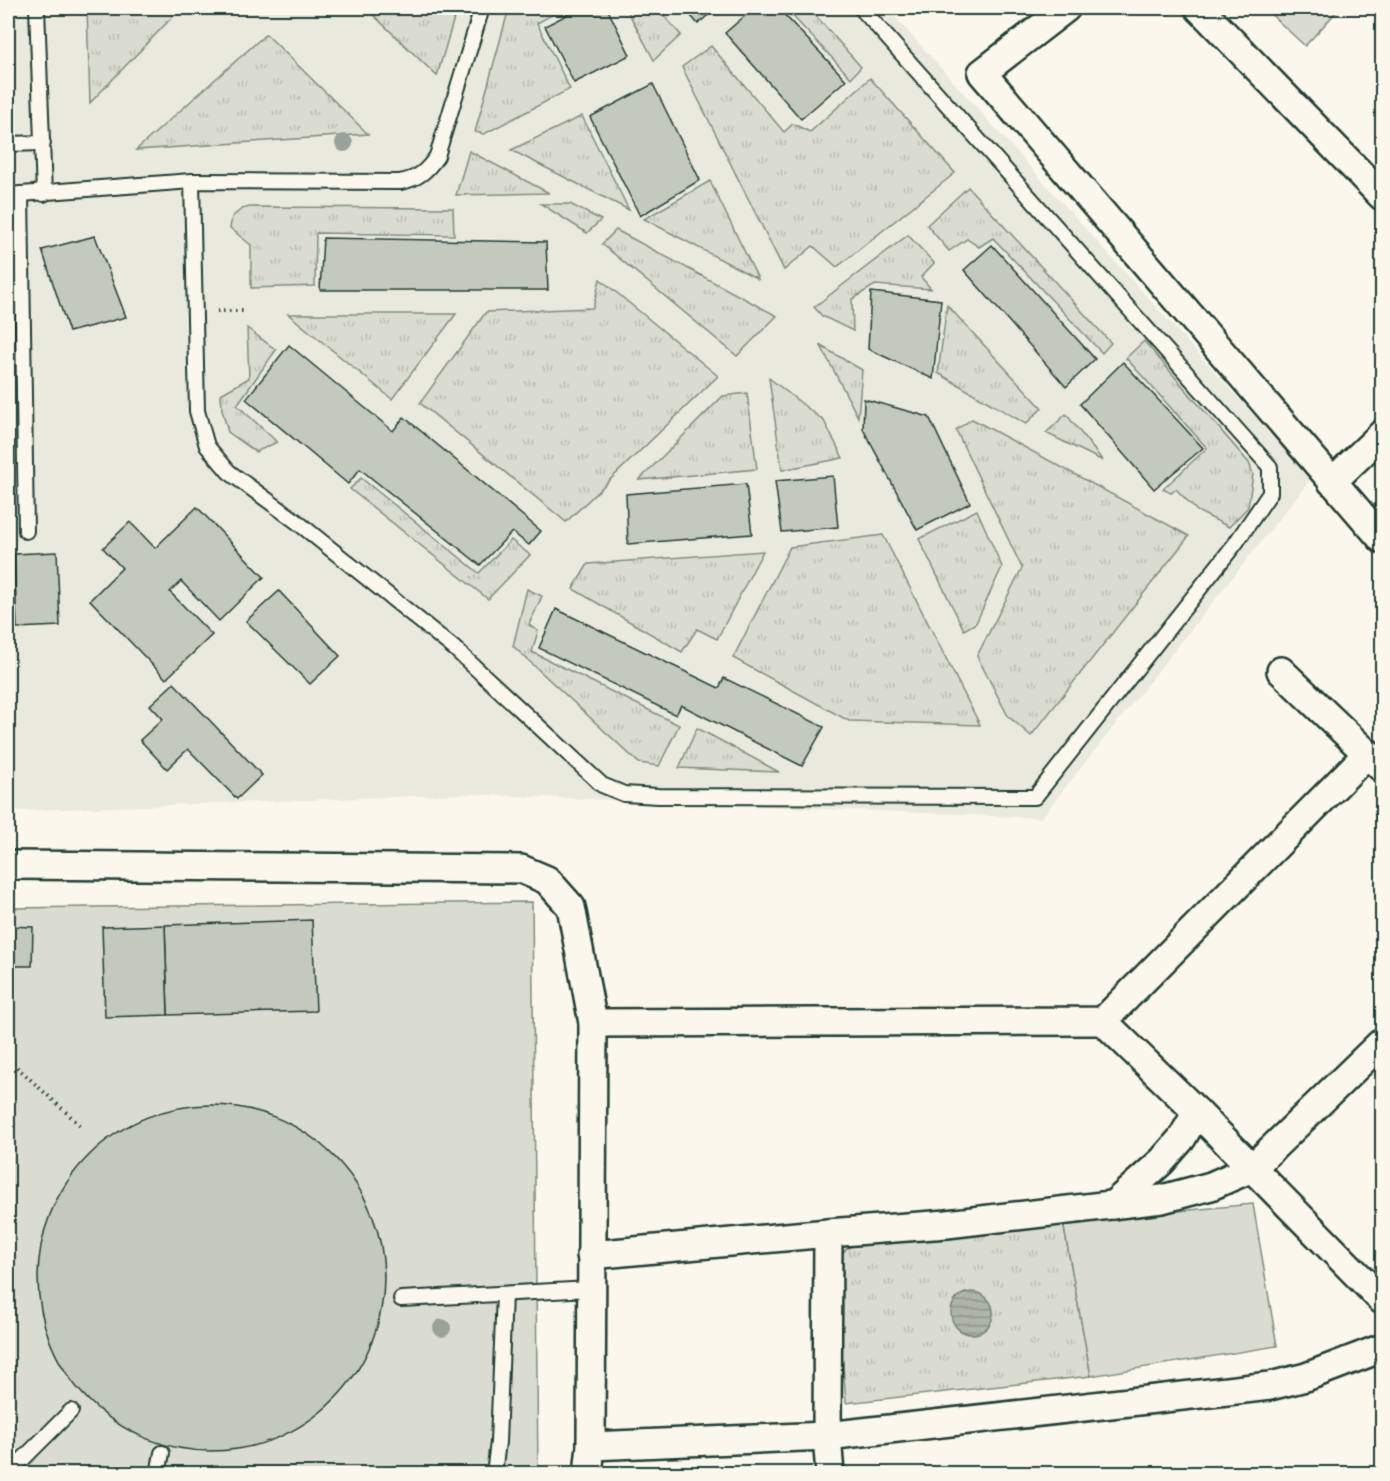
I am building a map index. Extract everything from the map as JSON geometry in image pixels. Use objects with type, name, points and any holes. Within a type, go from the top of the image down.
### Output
[{"type":"street","points":[[1066,8],[982,74],[1383,539]]},
{"type":"street","points":[[1199,8],[1383,196]]},
{"type":"street","points":[[1332,482],[1383,434]]},
{"type":"street","points":[[593,1023],[1103,1021],[1375,760],[1281,671]]},
{"type":"street","points":[[8,865],[521,869],[547,880],[571,907],[593,1023],[591,1446],[588,1473]]},
{"type":"street","points":[[1103,1021],[1197,1112],[1383,1300]]},
{"type":"street","points":[[591,1255],[947,1224],[1162,1199],[1211,1186],[1252,1167],[1383,1042]]},
{"type":"street","points":[[1113,1205],[1162,1161],[1182,1138],[1197,1112]]},
{"type":"street","points":[[828,1233],[827,1436],[830,1473]]},
{"type":"street","points":[[591,1446],[827,1436],[1110,1406],[1270,1386],[1306,1377],[1383,1348]]},
{"type":"lane","points":[[37,8],[44,194]]},
{"type":"lane","points":[[26,531],[14,195],[192,182],[400,182],[411,180],[430,167],[437,156],[482,8]]},
{"type":"lane","points":[[192,182],[197,411],[207,446],[229,472],[296,521],[454,649],[602,785],[624,794],[658,796],[1035,797],[1235,544],[1270,493],[1270,467],[861,8]]},
{"type":"lane","points":[[8,144],[43,143]]},
{"type":"lane","points":[[401,1299],[591,1289]]},
{"type":"lane","points":[[494,1473],[498,1442],[504,1294]]},
{"type":"lane","points":[[8,1473],[71,1411]]},
{"type":"lane","points":[[158,1473],[162,1453]]},
{"type":"path","points":[[8,1059],[82,1127]]},
{"type":"shaded area","points":[[8,8],[887,8],[1311,479],[1041,818],[467,794],[8,811]]},
{"type":"shaded area","points":[[972,1292],[980,1293],[987,1298],[992,1305],[992,1321],[987,1328],[980,1333],[972,1334],[964,1333],[957,1328],[952,1321],[951,1313],[952,1305],[957,1298],[964,1293]]},
{"type":"green space","points":[[87,8],[181,8],[90,103]]},
{"type":"green space","points":[[366,8],[457,8],[437,76]]},
{"type":"green space","points":[[509,8],[564,8],[537,23],[570,89],[484,134],[475,132]]},
{"type":"green space","points":[[626,8],[657,8],[681,35],[654,60]]},
{"type":"green space","points":[[785,8],[809,8],[861,67],[851,78]]},
{"type":"green space","points":[[1264,8],[1340,8],[1305,46]]},
{"type":"green space","points":[[266,34],[368,134],[136,150]]},
{"type":"green space","points":[[711,46],[784,132],[793,124],[810,132],[870,78],[955,173],[837,267],[813,246],[784,270],[682,67]]},
{"type":"green space","points":[[582,116],[629,210],[511,150]]},
{"type":"green space","points":[[469,151],[549,193],[456,195]]},
{"type":"green space","points":[[710,181],[758,279],[644,219]]},
{"type":"green space","points":[[968,187],[1111,343],[1102,353],[993,238],[979,247],[967,239],[949,251],[927,225]]},
{"type":"green space","points":[[541,204],[570,204],[601,220],[587,233]]},
{"type":"green space","points":[[249,207],[453,208],[454,235],[316,233],[315,286],[251,288],[251,245],[230,228],[232,217],[242,209]]},
{"type":"green space","points":[[616,230],[777,316],[737,356],[602,244]]},
{"type":"green space","points":[[908,235],[934,263],[921,277],[931,289],[875,285],[852,299],[853,331],[822,316],[814,307]]},
{"type":"green space","points":[[600,279],[718,376],[566,522],[420,403],[486,312],[593,308]]},
{"type":"green space","points":[[947,305],[1042,408],[1026,424],[938,373]]},
{"type":"green space","points":[[288,314],[456,314],[392,399]]},
{"type":"green space","points":[[247,328],[276,350],[237,405],[277,442],[256,452],[228,432],[222,410],[221,394],[249,378]]},
{"type":"green space","points":[[1144,341],[1249,463],[1253,474],[1248,507],[1229,527],[1197,511],[1176,489],[1171,493],[1163,489],[1207,448],[1126,358]]},
{"type":"green space","points":[[821,346],[862,370],[858,417]]},
{"type":"green space","points":[[769,378],[824,421],[843,458],[782,470]]},
{"type":"green space","points":[[747,393],[757,469],[639,480],[723,396]]},
{"type":"green space","points":[[1066,414],[1103,461],[1046,433]]},
{"type":"green space","points":[[972,419],[1189,536],[1031,736],[1008,716],[977,656],[1022,568],[956,430]]},
{"type":"green space","points":[[361,478],[479,573],[511,540],[530,555],[488,599],[350,489]]},
{"type":"green space","points":[[977,510],[1002,567],[976,623],[964,630],[919,539]]},
{"type":"green space","points":[[883,535],[980,725],[849,721],[733,658],[790,547]]},
{"type":"green space","points":[[763,551],[717,639],[697,629],[682,652],[573,589],[588,564]]},
{"type":"green space","points":[[527,589],[542,596],[529,625],[538,631],[532,652],[679,725],[659,766],[639,763],[513,646]]},
{"type":"green space","points":[[697,728],[779,772],[679,768]]},
{"type":"green space","points":[[532,902],[538,1473],[8,1473],[8,908]]},
{"type":"green space","points":[[1253,1204],[1277,1346],[1091,1376],[1063,1222]]},
{"type":"green space","points":[[1063,1222],[1091,1376],[846,1403],[835,1264],[846,1249],[864,1240]]},
{"type":"building","points":[[580,8],[607,8],[630,55],[574,83],[545,26]]},
{"type":"building","points":[[684,8],[716,8],[698,24]]},
{"type":"building","points":[[754,8],[778,8],[846,80],[801,119],[725,33]]},
{"type":"building","points":[[653,84],[700,180],[640,216],[590,117]]},
{"type":"building","points":[[95,236],[126,317],[69,332],[42,250]]},
{"type":"building","points":[[323,238],[546,242],[548,290],[320,290]]},
{"type":"building","points":[[992,245],[1095,359],[1066,387],[964,270]]},
{"type":"building","points":[[871,292],[941,300],[933,379],[868,349]]},
{"type":"building","points":[[289,345],[393,431],[404,417],[541,531],[529,545],[512,532],[480,565],[360,469],[348,484],[246,399]]},
{"type":"building","points":[[1123,362],[1203,448],[1154,489],[1080,404]]},
{"type":"building","points":[[864,399],[929,417],[970,503],[917,530],[863,429]]},
{"type":"building","points":[[833,476],[838,527],[782,532],[775,481]]},
{"type":"building","points":[[746,484],[752,534],[628,544],[626,494]]},
{"type":"building","points":[[197,507],[264,577],[219,621],[181,581],[170,592],[212,635],[166,679],[90,600],[122,568],[103,548],[130,522],[155,548]]},
{"type":"building","points":[[57,552],[60,626],[17,628],[14,554]]},
{"type":"building","points":[[279,591],[340,656],[310,684],[246,621]]},
{"type":"building","points":[[556,609],[719,688],[724,678],[824,727],[802,766],[681,705],[676,715],[539,648]]},
{"type":"building","points":[[174,683],[262,775],[237,799],[188,749],[167,769],[140,740],[163,719],[150,705]]},
{"type":"building","points":[[312,920],[316,1011],[168,1015],[165,925]]},
{"type":"building","points":[[165,925],[168,1015],[105,1017],[102,927]]},
{"type":"building","points":[[8,926],[33,927],[32,966],[8,966]]},
{"type":"building","points":[[211,1105],[245,1108],[293,1125],[321,1144],[345,1168],[364,1196],[377,1228],[384,1278],[381,1312],[364,1360],[345,1388],[321,1412],[293,1431],[261,1444],[211,1451],[177,1448],[129,1431],[101,1412],[77,1388],[58,1360],[45,1328],[38,1278],[41,1244],[58,1196],[77,1168],[101,1144],[129,1125],[161,1112]]}]
